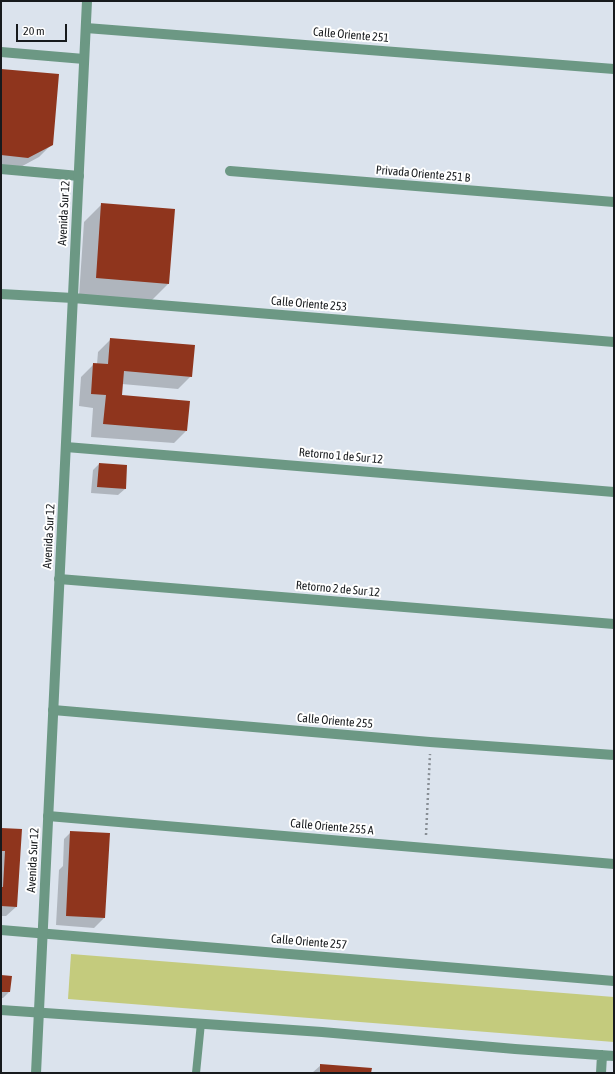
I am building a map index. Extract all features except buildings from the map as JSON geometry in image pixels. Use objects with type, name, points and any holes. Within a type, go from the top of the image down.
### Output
[{"type":"street","name":"Avenida Sur 12","points":[[36,1073],[87,1]]},
{"type":"street","name":"Calle Oriente 251","points":[[86,28],[614,69]]},
{"type":"street","points":[[1,52],[84,59]]},
{"type":"street","points":[[1,169],[79,176]]},
{"type":"street","name":"Privada Oriente 251 B","points":[[230,171],[614,202]]},
{"type":"street","name":"Calle Oriente 253","points":[[1,294],[73,298],[614,342]]},
{"type":"street","name":"Retorno 1 de Sur 12","points":[[66,447],[614,492]]},
{"type":"street","name":"Retorno 2 de Sur 12","points":[[60,580],[614,624]]},
{"type":"street","name":"Calle Oriente 255","points":[[53,710],[430,742],[614,755]]},
{"type":"street","name":"Calle Oriente 255 A","points":[[48,816],[614,864]]},
{"type":"street","name":"Calle Oriente 257","points":[[1,930],[614,980]]},
{"type":"street","points":[[1,1010],[201,1023],[614,1056]]},
{"type":"street","points":[[601,1073],[602,1056]]},
{"type":"lane","points":[[196,1073],[201,1023]]},
{"type":"path","points":[[425,848],[430,742]]},
{"type":"green space","points":[[71,954],[614,997],[614,1042],[68,999]]}]
